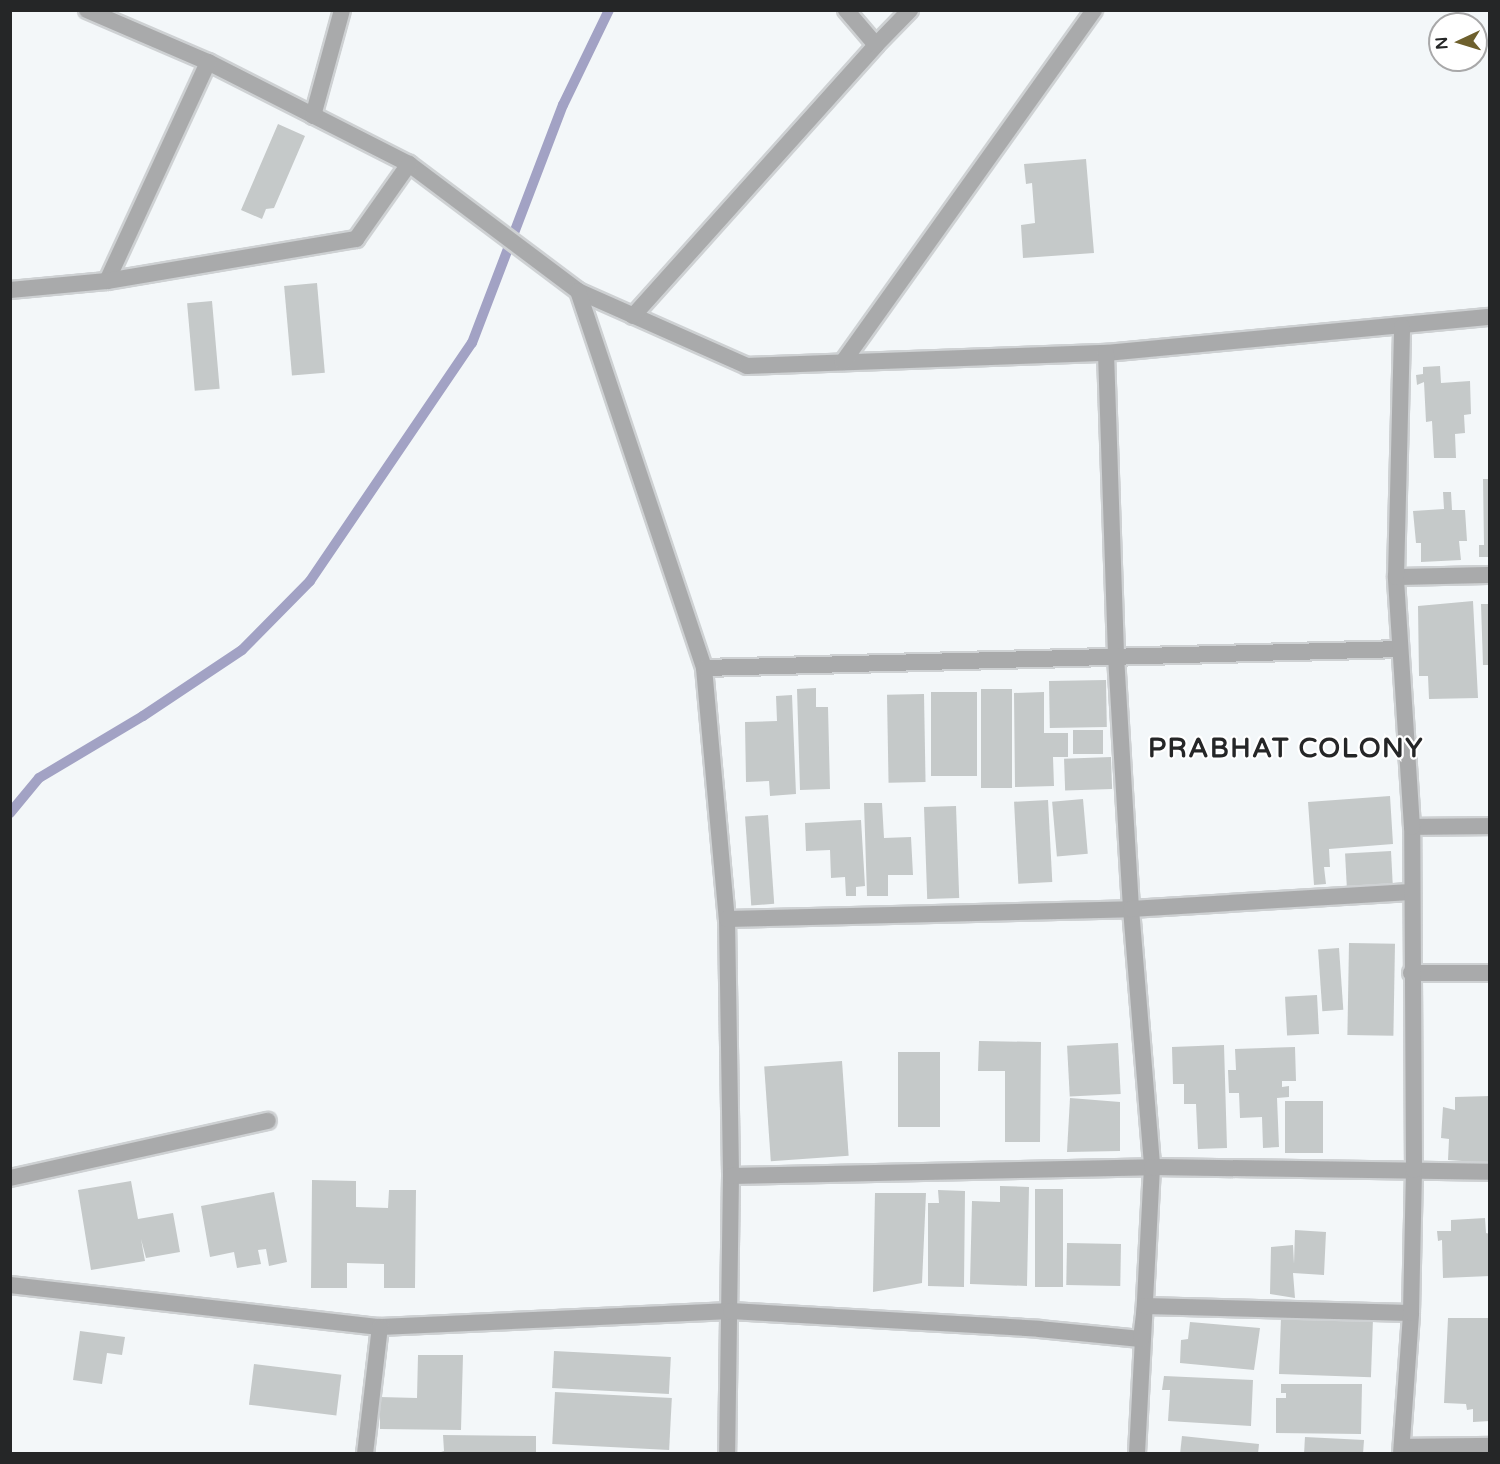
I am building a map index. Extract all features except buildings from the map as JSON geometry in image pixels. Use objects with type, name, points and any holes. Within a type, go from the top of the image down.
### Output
[{"type":"street","points":[[87,10],[208,62],[409,164],[578,291],[747,366],[1106,353],[1490,317]]},
{"type":"street","points":[[313,116],[342,10]]},
{"type":"street","points":[[846,10],[876,45]]},
{"type":"street","points":[[633,316],[910,10]]},
{"type":"street","points":[[843,362],[1094,10]]},
{"type":"street","points":[[107,281],[208,62]]},
{"type":"street","points":[[10,290],[107,281],[356,238],[409,164]]},
{"type":"street","points":[[578,291],[704,668],[727,919],[731,1176],[727,1454]]},
{"type":"street","points":[[1402,327],[1396,577],[1412,826],[1410,892],[1414,1170],[1412,1313],[1401,1450],[1490,1446]]},
{"type":"street","points":[[1106,353],[1116,656],[1131,909],[1152,1167],[1137,1454]]},
{"type":"street","points":[[1396,577],[1490,574]]},
{"type":"street","points":[[704,668],[1400,649]]},
{"type":"street","points":[[1412,826],[1490,826]]},
{"type":"street","points":[[727,919],[1131,909],[1410,892]]},
{"type":"street","points":[[1411,973],[1490,974]]},
{"type":"street","points":[[10,1178],[268,1121]]},
{"type":"street","points":[[731,1176],[1152,1167],[1490,1172]]},
{"type":"street","points":[[10,1286],[380,1327],[730,1311],[1039,1329],[1141,1339],[1145,1306]]},
{"type":"street","points":[[1145,1306],[1412,1313]]},
{"type":"street","points":[[365,1454],[380,1327]]},
{"type":"waterway","points":[[10,813],[39,778],[143,716],[242,650],[310,581],[472,343],[563,105],[609,10]]},
{"type":"district","name":"PRABHAT COLONY","points":[[1286,749]]}]
